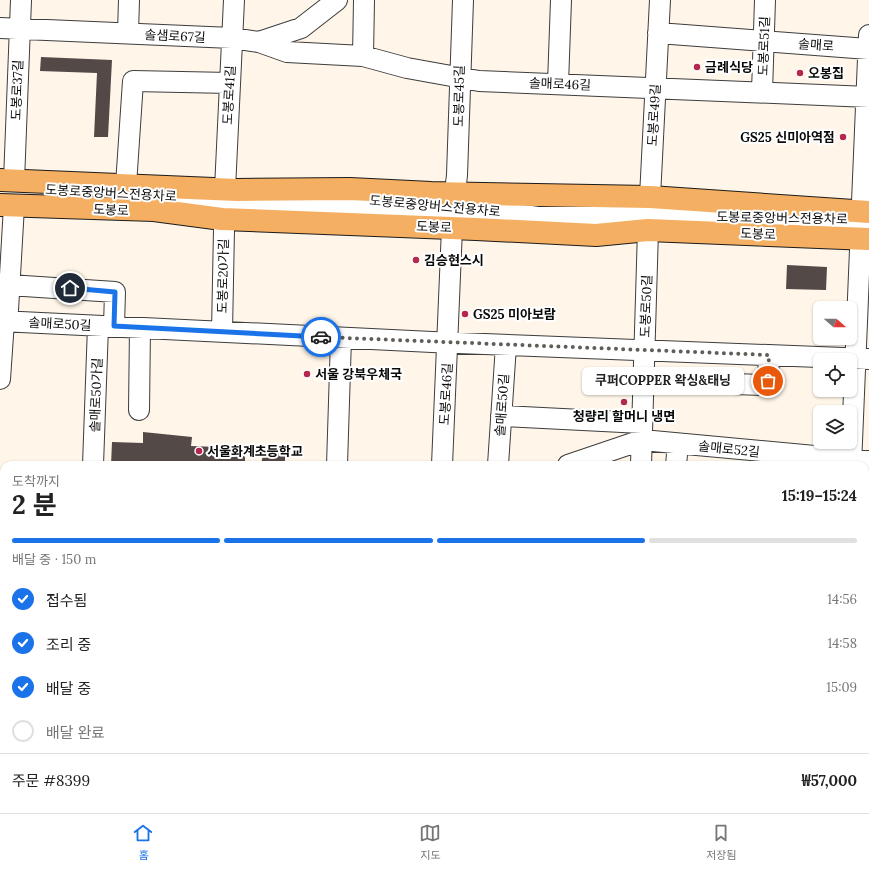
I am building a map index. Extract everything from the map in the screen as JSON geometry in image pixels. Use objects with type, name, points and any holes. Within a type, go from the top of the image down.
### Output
[{"type":"main road","name":"도봉로","points":[[5,192],[126,185],[225,190],[350,189],[432,193],[455,192],[650,197],[865,225]]},
{"type":"main road","name":"도봉로","points":[[5,192],[222,219],[452,228],[596,236],[648,230],[865,225]]},
{"type":"street","name":"도봉로37길","points":[[0,371],[2,321],[8,310],[9,284],[5,192],[20,29],[21,0]]},
{"type":"street","points":[[128,34],[129,0]]},
{"type":"street","name":"도봉로41길","points":[[225,190],[234,0]]},
{"type":"street","name":"솔샘로67길","points":[[0,28],[232,38],[259,42],[301,28],[337,0]]},
{"type":"street","points":[[363,56],[364,0]]},
{"type":"street","name":"도봉로45길","points":[[455,192],[457,175],[463,0]]},
{"type":"street","points":[[558,84],[561,0]]},
{"type":"street","name":"도봉로49길","points":[[650,197],[660,0]]},
{"type":"street","name":"도봉로51길","points":[[762,92],[765,0]]},
{"type":"street","points":[[658,34],[764,42]]},
{"type":"street","name":"솔매로46길","points":[[259,42],[287,52],[363,56],[408,68],[479,81],[655,87],[868,97]]},
{"type":"street","name":"솔매로","points":[[764,42],[869,42],[863,359],[857,461]]},
{"type":"street","name":"도봉로","points":[[126,185],[133,81],[230,83]]},
{"type":"street","name":"도봉로중앙버스전용차로","points":[[5,192],[380,199],[444,204],[538,217],[725,216],[865,225]]},
{"type":"street","name":"도봉로20가길","points":[[222,219],[224,229],[222,332]]},
{"type":"street","name":"도봉로46길","points":[[442,461],[452,228]]},
{"type":"street","name":"도봉로50길","points":[[641,461],[648,230]]},
{"type":"street","name":"솔매로50가길","points":[[9,284],[115,292],[106,326],[93,461]]},
{"type":"street","name":"솔매로50길","points":[[2,321],[448,343],[863,359]]},
{"type":"street","points":[[139,410],[140,328]]},
{"type":"street","points":[[337,461],[342,338]]},
{"type":"street","name":"솔매로50길","points":[[498,461],[506,345]]},
{"type":"street","points":[[644,381],[763,385],[768,381],[769,355]]},
{"type":"street","points":[[501,416],[642,431]]},
{"type":"street","name":"솔매로52길","points":[[577,461],[642,431],[678,444],[745,457],[835,461]]},
{"type":"street","points":[[676,461],[678,444]]},
{"type":"building","points":[[41,57],[112,60],[108,137],[94,137],[97,73],[40,71]]},
{"type":"building","points":[[787,265],[827,267],[826,290],[786,289]]},
{"type":"building","points":[[143,432],[192,437],[191,446],[245,448],[245,461],[111,461],[112,442],[143,443]]},
{"type":"building","points":[[264,449],[285,450],[285,461],[262,461]]},
{"type":"way so far","points":[[321,337],[769,355],[768,381]]},
{"type":"place","name":"금례식당","points":[[697,67]]},
{"type":"place","name":"오봉집","points":[[800,73]]},
{"type":"place","name":"GS25 신미아역점","points":[[843,137]]},
{"type":"place","name":"김승현스시","points":[[416,260]]},
{"type":"place","name":"GS25 미아보람","points":[[465,314]]},
{"type":"place","name":"서울 강북우체국","points":[[307,374]]},
{"type":"place","name":"쿠퍼COPPER 왁싱&태닝","points":[[768,381]]},
{"type":"place","name":"청량리 할머니 냉면","points":[[624,402]]},
{"type":"place","name":"서울화계초등학교","points":[[199,451]]},
{"type":"route","points":[[70,288],[115,292],[114,326],[321,337]]}]
